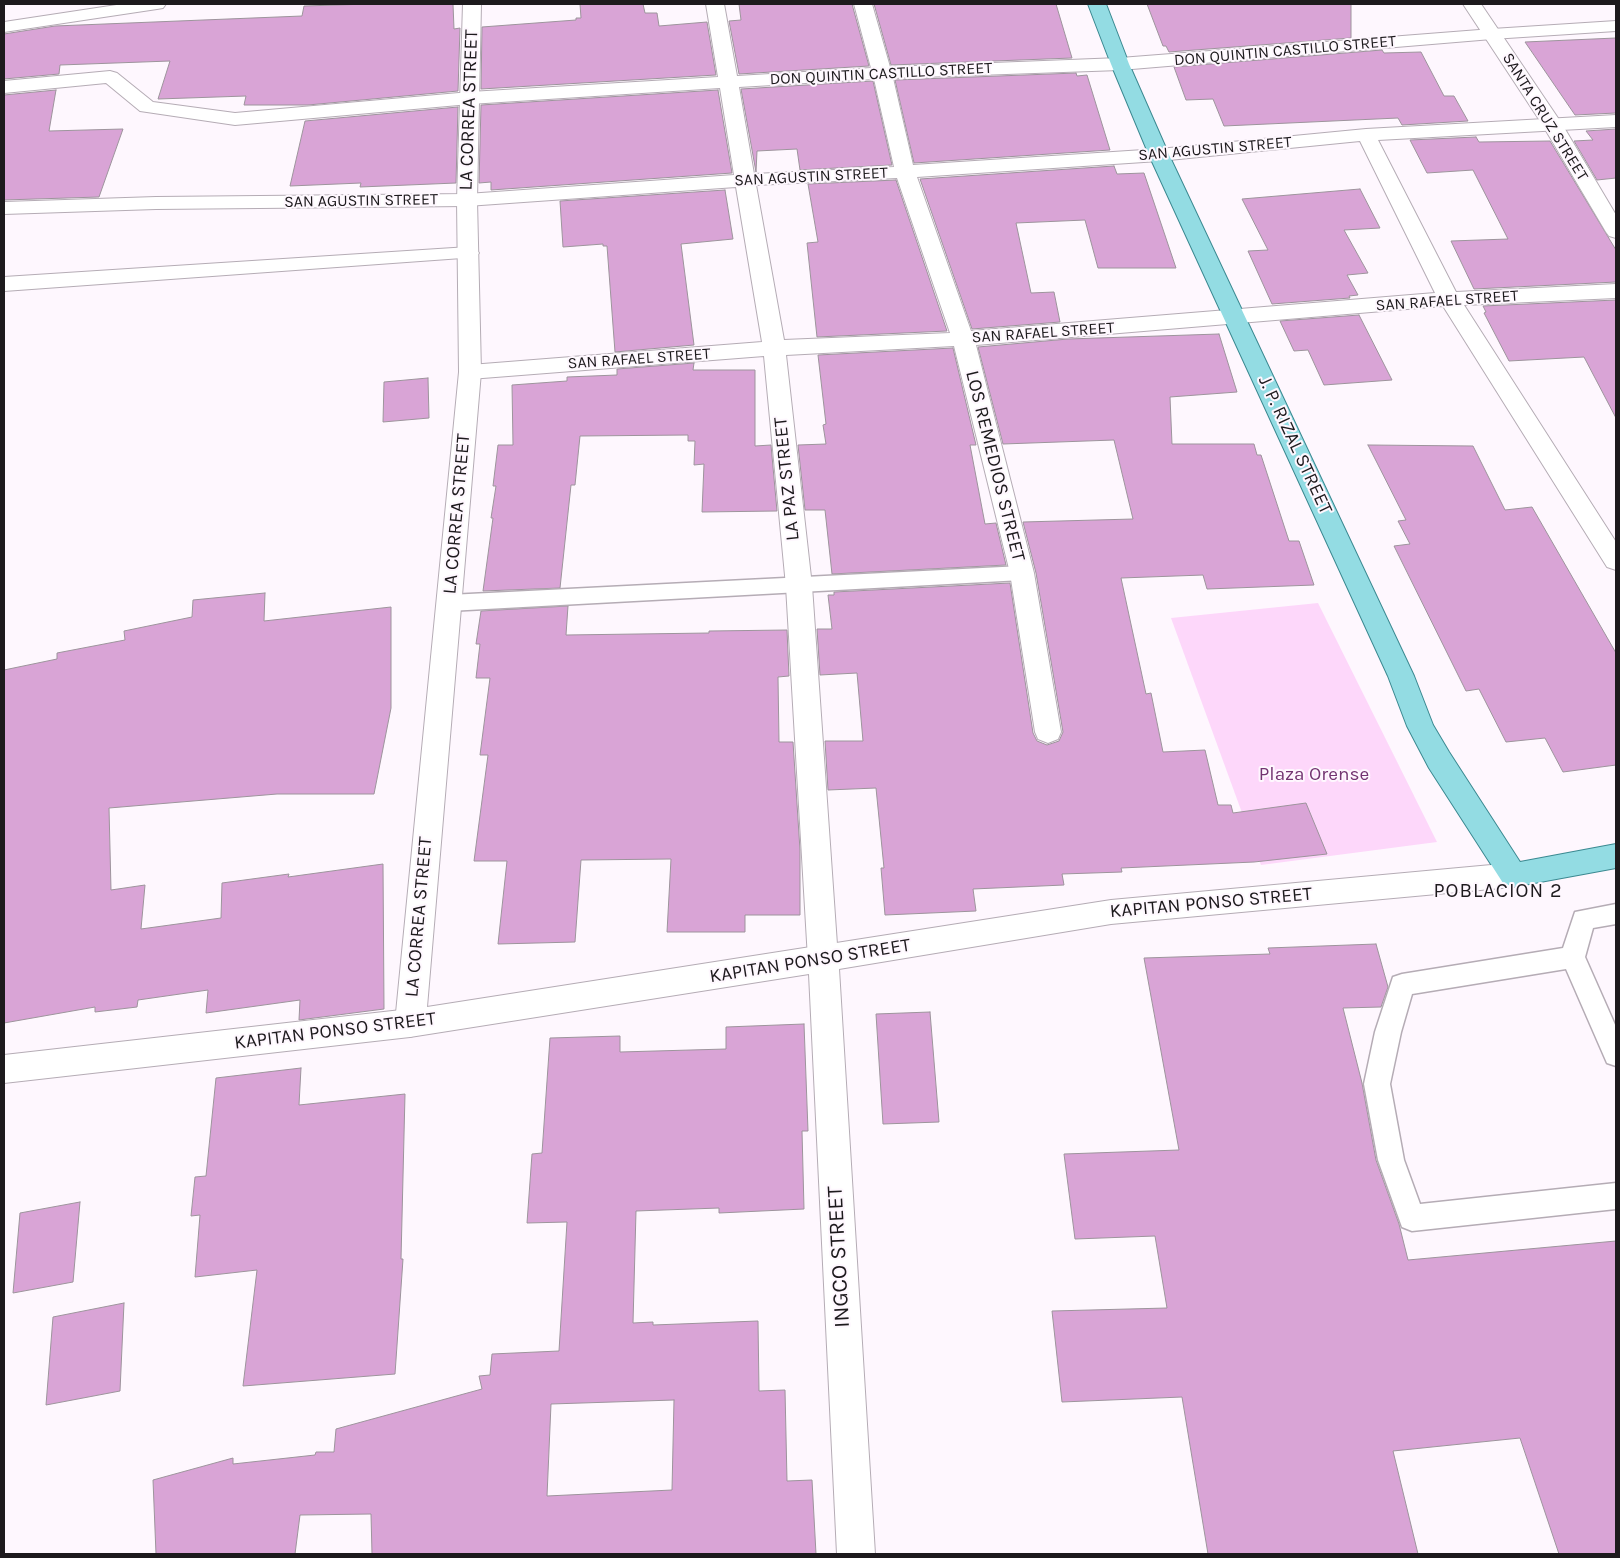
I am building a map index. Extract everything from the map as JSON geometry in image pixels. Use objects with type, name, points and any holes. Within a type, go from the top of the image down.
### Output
[{"type":"main road","name":"J. P. RIZAL STREET","points":[[1097,4],[1120,64],[1159,154],[1401,676],[1420,726],[1444,768],[1513,875]]},
{"type":"main road","name":"KAPITAN PONSO STREET","points":[[1513,875],[1616,856]]},
{"type":"street","points":[[4,28],[157,4]]},
{"type":"street","name":"LA CORREA STREET","points":[[410,1023],[470,372],[467,200],[472,4]]},
{"type":"street","name":"LA PAZ STREET","points":[[715,4],[774,348],[799,586],[823,959]]},
{"type":"street","name":"LOS REMEDIOS STREET","points":[[863,4],[882,73],[905,172],[963,339],[1022,573],[1048,732]]},
{"type":"street","name":"SANTA CRUZ STREET","points":[[1472,4],[1552,124],[1616,232]]},
{"type":"street","name":"DON QUINTIN CASTILLO STREET","points":[[4,87],[110,77],[147,107],[235,119],[470,98],[727,81],[1120,64],[1616,26]]},
{"type":"street","name":"SAN AGUSTIN STREET","points":[[4,208],[156,203],[467,200],[745,180],[905,172],[1159,154],[1366,135],[1616,121]]},
{"type":"street","points":[[1366,135],[1449,299],[1616,561]]},
{"type":"street","points":[[4,284],[469,253]]},
{"type":"street","name":"SAN RAFAEL STREET","points":[[470,372],[774,348],[963,339],[1449,299],[1616,291]]},
{"type":"street","name":"KAPITAN PONSO STREET","points":[[4,1069],[410,1023],[1111,912],[1513,875]]},
{"type":"street","name":"INGCO STREET","points":[[823,959],[856,1554]]},
{"type":"lane","points":[[449,603],[1022,573]]},
{"type":"lane","points":[[1616,914],[1583,919],[1573,957],[1616,1055]]},
{"type":"lane","points":[[1573,957],[1402,985],[1388,1032],[1377,1084],[1391,1160],[1412,1218],[1616,1196]]},
{"type":"green space","name":"Plaza Orense","points":[[1318,603],[1437,842],[1261,865],[1171,618]]},
{"type":"building","points":[[453,4],[454,29],[460,28],[458,91],[308,105],[244,105],[246,96],[158,99],[170,61],[60,65],[59,74],[4,79],[4,34],[55,26],[302,16],[304,6]]},
{"type":"building","points":[[580,4],[643,4],[645,13],[657,13],[659,26],[707,22],[716,75],[481,89],[482,27],[576,20],[576,18],[581,18]]},
{"type":"building","points":[[739,4],[852,4],[869,66],[739,74],[729,21],[741,20]]},
{"type":"building","points":[[874,4],[1056,4],[1072,58],[891,65]]},
{"type":"building","points":[[1147,4],[1351,4],[1351,38],[1169,52],[1166,46],[1163,46]]},
{"type":"building","points":[[1616,38],[1616,113],[1575,115],[1525,42]]},
{"type":"building","points":[[1382,50],[1384,53],[1421,52],[1444,96],[1454,96],[1468,121],[1402,125],[1398,118],[1224,126],[1213,99],[1186,100],[1174,67]]},
{"type":"building","points":[[1076,73],[1077,76],[1087,75],[1110,150],[914,163],[895,80]]},
{"type":"building","points":[[873,81],[892,165],[800,170],[797,149],[757,151],[756,172],[741,89]]},
{"type":"building","points":[[56,90],[49,131],[123,129],[99,197],[4,200],[4,95]]},
{"type":"building","points":[[718,90],[732,173],[491,190],[491,182],[479,183],[481,105]]},
{"type":"building","points":[[458,107],[456,183],[360,187],[361,183],[290,186],[305,121]]},
{"type":"building","points":[[1616,129],[1616,178],[1597,180],[1574,141],[1593,140],[1586,131]]},
{"type":"building","points":[[1476,137],[1479,142],[1550,141],[1616,250],[1616,282],[1474,289],[1451,241],[1508,239],[1473,170],[1427,173],[1410,140]]},
{"type":"building","points":[[1114,166],[1117,174],[1144,173],[1176,268],[1098,268],[1085,220],[1016,223],[1031,293],[1054,292],[1060,322],[972,329],[920,179]]},
{"type":"building","points":[[896,180],[947,331],[817,337],[807,243],[818,242],[808,184]]},
{"type":"building","points":[[1360,189],[1380,228],[1344,230],[1368,273],[1347,275],[1358,295],[1349,296],[1350,298],[1272,304],[1248,251],[1268,250],[1242,199]]},
{"type":"building","points":[[725,190],[733,239],[681,244],[694,345],[615,352],[607,246],[603,246],[603,244],[563,247],[560,201]]},
{"type":"building","points":[[1616,300],[1616,418],[1584,357],[1509,361],[1484,313],[1486,312],[1483,306]]},
{"type":"building","points":[[1359,315],[1392,380],[1324,385],[1308,350],[1294,351],[1280,321]]},
{"type":"building","points":[[1219,334],[1237,392],[1170,397],[1172,444],[1254,444],[1257,455],[1261,455],[1289,541],[1299,541],[1314,585],[1207,589],[1203,575],[1121,578],[1146,694],[1151,693],[1163,752],[1205,750],[1218,805],[1231,805],[1233,813],[1306,803],[1327,854],[1254,862],[1121,868],[1122,872],[1062,874],[1064,885],[973,889],[976,911],[885,915],[881,868],[884,868],[876,788],[828,790],[825,741],[863,741],[857,673],[820,675],[817,629],[832,629],[828,595],[834,595],[834,592],[1010,583],[1033,733],[1037,741],[1047,745],[1059,741],[1063,732],[1036,573],[1023,522],[1133,519],[1114,440],[1003,444],[978,347],[1068,339]]},
{"type":"building","points":[[953,348],[976,445],[970,445],[985,524],[996,523],[1006,565],[832,574],[825,510],[805,510],[798,445],[826,444],[823,425],[826,424],[818,355]]},
{"type":"building","points":[[694,363],[693,370],[755,370],[755,446],[771,445],[777,511],[702,512],[704,464],[694,465],[695,441],[688,441],[688,435],[580,436],[575,485],[571,485],[560,588],[483,591],[493,518],[491,518],[496,486],[493,486],[498,445],[513,445],[512,385],[567,381],[567,377],[617,375],[617,369]]},
{"type":"building","points":[[428,378],[429,418],[383,422],[384,382]]},
{"type":"building","points":[[1368,445],[1473,446],[1505,510],[1532,507],[1616,653],[1616,765],[1563,772],[1545,738],[1506,742],[1479,689],[1466,691],[1394,546],[1410,544],[1398,521],[1406,520]]},
{"type":"building","points":[[265,593],[264,621],[391,607],[391,708],[374,794],[277,794],[109,808],[111,890],[145,885],[141,929],[221,918],[222,883],[289,874],[288,877],[383,864],[384,1009],[299,1020],[300,1000],[206,1013],[208,990],[138,1000],[137,1007],[95,1012],[95,1007],[4,1023],[4,670],[57,659],[57,653],[125,640],[124,631],[192,617],[193,600]]},
{"type":"building","points":[[568,606],[566,635],[787,630],[789,676],[778,677],[779,742],[793,742],[800,850],[800,915],[745,915],[745,932],[667,932],[671,859],[581,860],[575,942],[498,944],[507,861],[474,861],[488,755],[480,755],[490,678],[476,678],[480,644],[476,644],[481,611]]},
{"type":"building","points":[[1376,944],[1388,987],[1381,1007],[1343,1008],[1362,1083],[1376,1160],[1399,1224],[1408,1260],[1616,1241],[1616,1554],[1559,1554],[1520,1438],[1393,1451],[1418,1554],[1208,1554],[1182,1397],[1062,1402],[1052,1311],[1167,1308],[1155,1236],[1075,1239],[1064,1154],[1179,1150],[1144,958],[1270,954],[1268,948]]},
{"type":"building","points":[[930,1012],[939,1122],[883,1124],[876,1014]]},
{"type":"building","points":[[804,1024],[808,1131],[802,1131],[804,1209],[719,1213],[719,1208],[636,1211],[633,1323],[653,1322],[653,1325],[758,1321],[759,1391],[785,1390],[787,1481],[812,1480],[816,1554],[372,1554],[371,1514],[300,1515],[295,1554],[156,1554],[153,1480],[233,1458],[233,1464],[315,1455],[316,1452],[334,1452],[336,1429],[482,1389],[479,1376],[490,1375],[492,1354],[559,1351],[567,1222],[527,1223],[532,1154],[542,1153],[550,1038],[620,1036],[620,1052],[726,1049],[726,1027]],"holes":[[[674,1400],[672,1490],[547,1496],[551,1404]]]},
{"type":"building","points":[[301,1068],[299,1105],[405,1094],[401,1259],[403,1259],[395,1374],[243,1386],[257,1270],[195,1277],[200,1215],[191,1216],[195,1177],[206,1176],[216,1078]]},
{"type":"building","points":[[80,1202],[73,1282],[13,1293],[20,1213]]},
{"type":"building","points":[[124,1303],[120,1391],[46,1405],[53,1317]]},
{"type":"district","name":"POBLACION 2","points":[[1498,891]]}]
